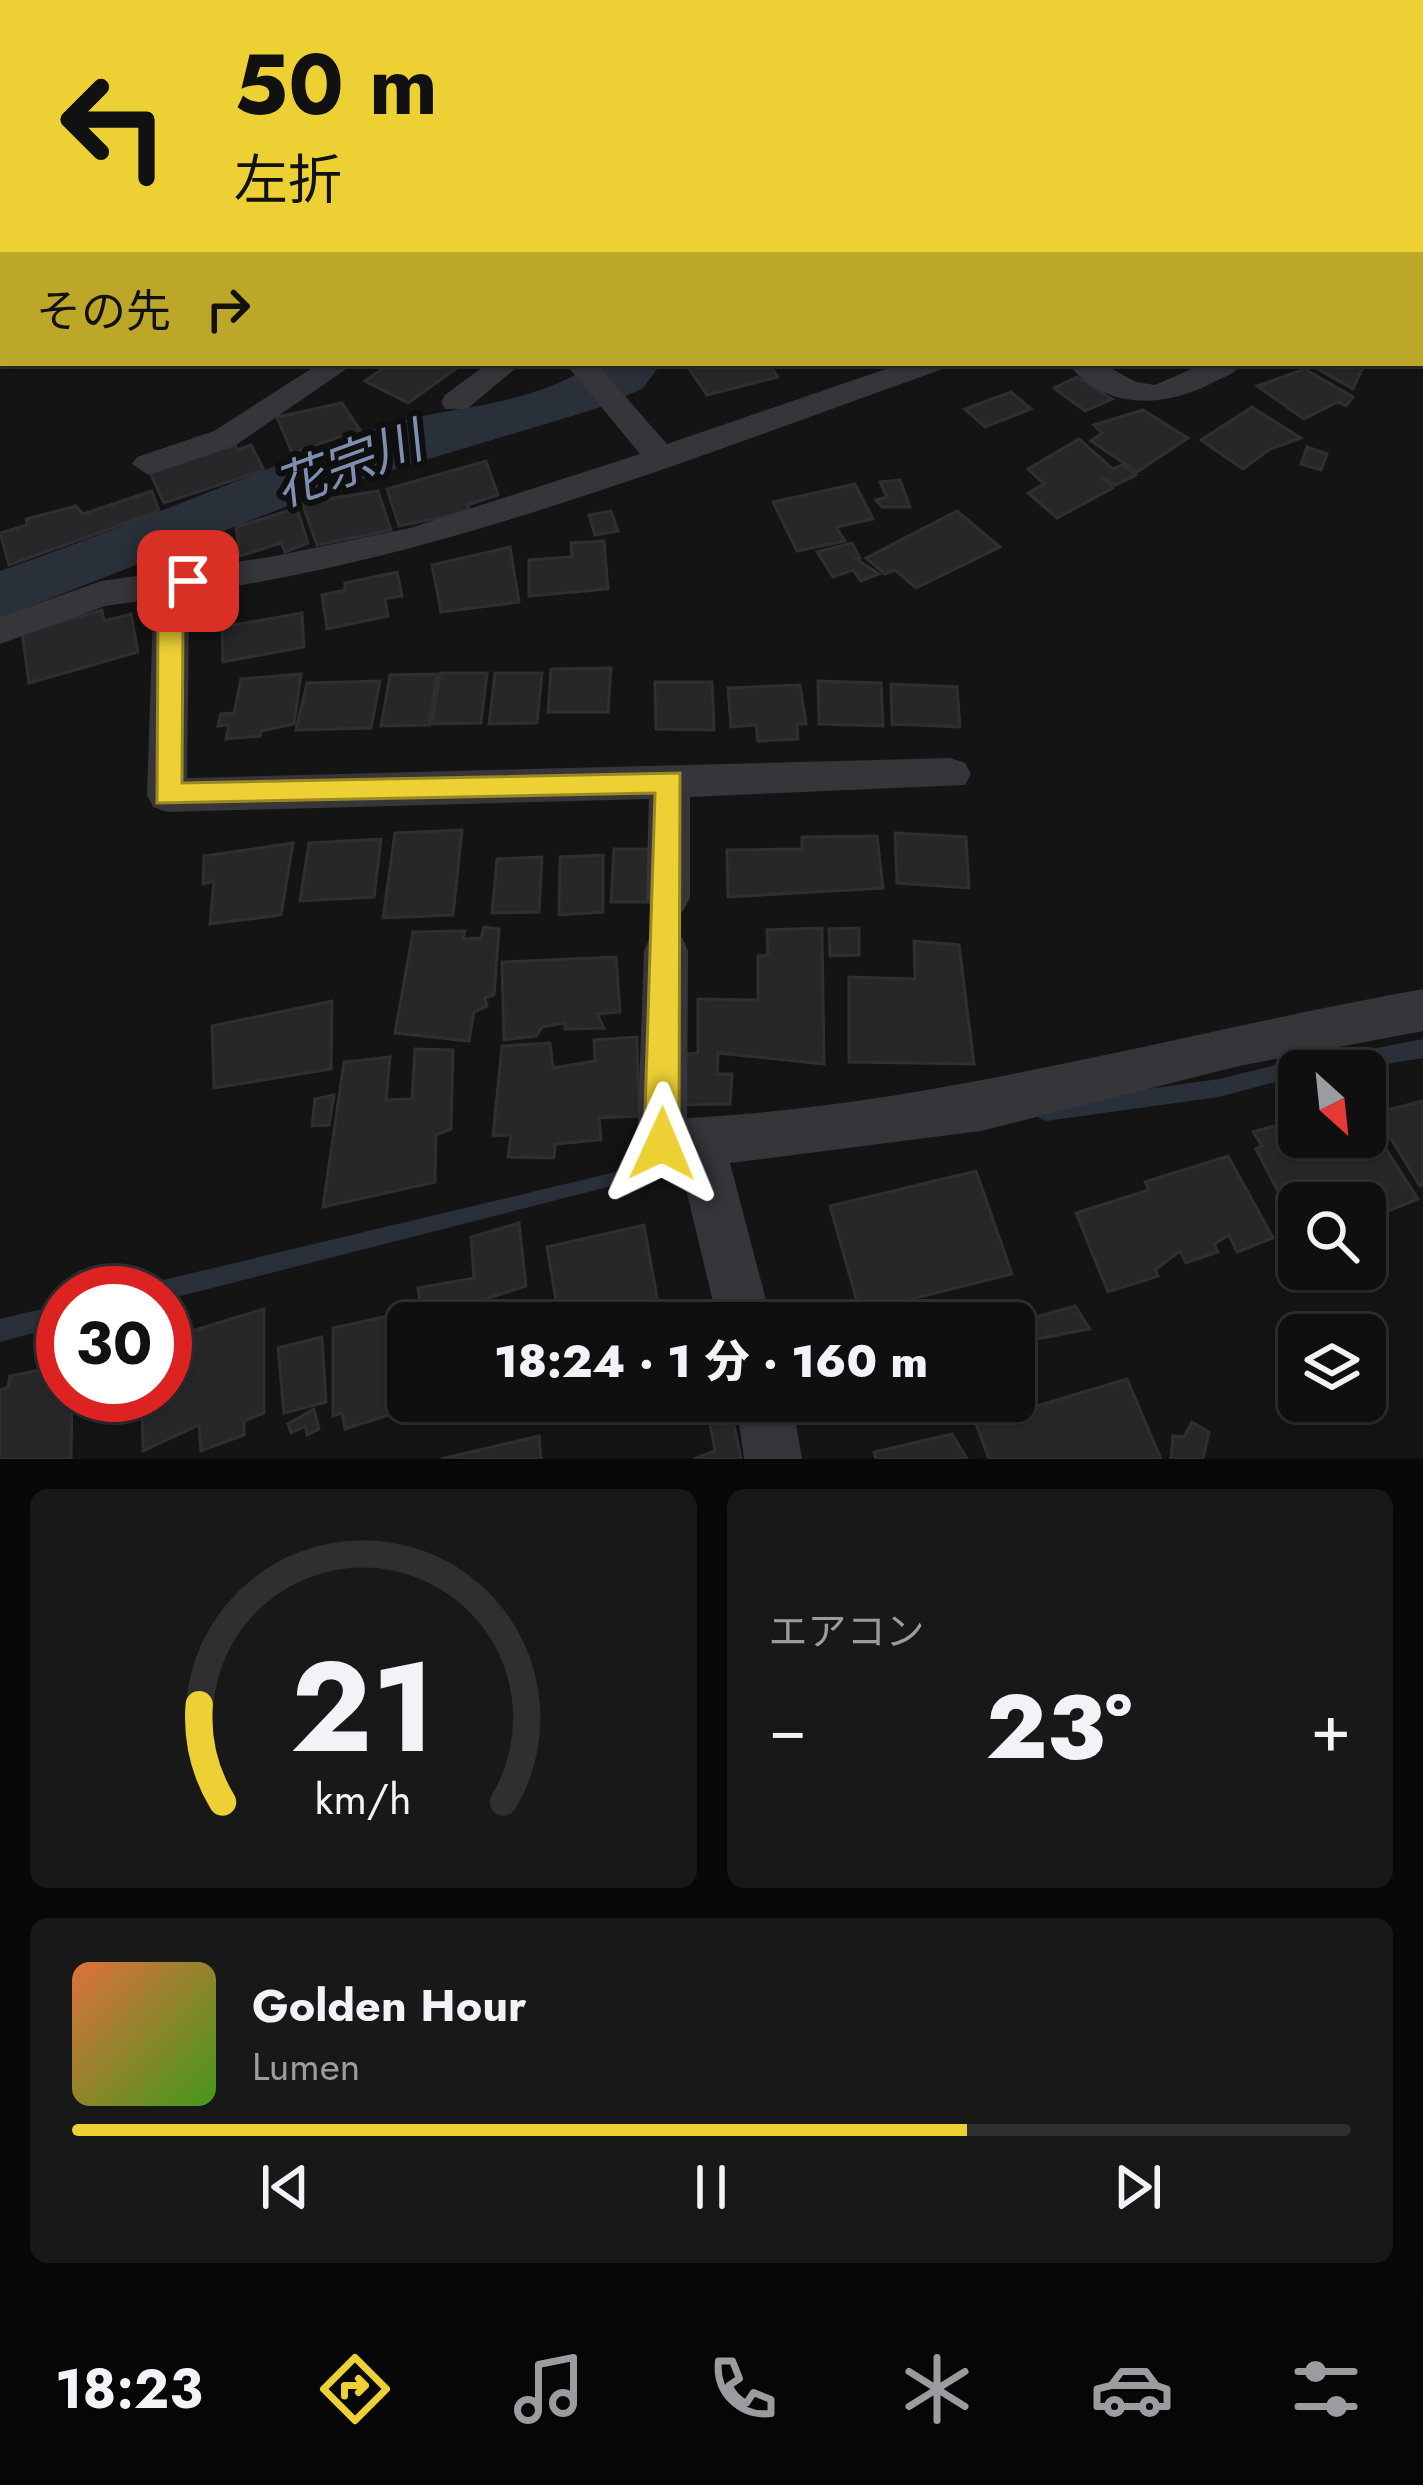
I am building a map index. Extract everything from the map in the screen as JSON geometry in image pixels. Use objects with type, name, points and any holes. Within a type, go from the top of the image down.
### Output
[{"type":"street","points":[[148,464],[225,438],[335,366]]},
{"type":"street","points":[[456,402],[504,366]]},
{"type":"street","points":[[581,366],[659,454]]},
{"type":"street","points":[[0,631],[100,594],[410,540],[504,513],[659,454],[923,366]]},
{"type":"street","points":[[1086,366],[1128,395],[1153,399],[1223,366]]},
{"type":"street","points":[[188,581],[171,615],[167,795],[950,774]]},
{"type":"street","points":[[670,781],[662,1144],[981,1107],[1239,1044],[1423,1010]]},
{"type":"street","points":[[700,1142],[740,1302]]},
{"type":"street","points":[[767,1422],[773,1459]]},
{"type":"water","name":"花宗川","points":[[589,366],[660,366],[642,389],[595,409],[339,486],[0,618],[0,571],[368,431],[513,398],[568,379]]},
{"type":"water","points":[[1423,1039],[1423,1058],[1386,1064],[1386,1050],[1366,1050]]},
{"type":"water","points":[[1278,1067],[1278,1082],[1271,1083],[1268,1069]]},
{"type":"water","points":[[674,1158],[674,1170],[192,1293],[192,1273]]},
{"type":"water","points":[[36,1310],[36,1332],[0,1342],[0,1319]]},
{"type":"building","points":[[387,366],[460,366],[408,403],[365,381]]},
{"type":"building","points":[[687,366],[770,366],[778,377],[707,395]]},
{"type":"building","points":[[1312,366],[1364,366],[1353,389]]},
{"type":"building","points":[[1305,369],[1353,397],[1346,406],[1338,402],[1304,419],[1257,386]]},
{"type":"building","points":[[1077,377],[1112,399],[1085,411],[1054,388]]},
{"type":"building","points":[[1011,392],[1031,409],[985,427],[965,409]]},
{"type":"building","points":[[342,403],[360,430],[292,453],[277,417]]},
{"type":"building","points":[[1252,407],[1301,438],[1270,449],[1243,469],[1201,440]]},
{"type":"building","points":[[1143,410],[1188,438],[1137,472],[1091,441],[1102,433],[1094,425]]},
{"type":"building","points":[[1079,439],[1113,469],[1122,465],[1136,475],[1116,485],[1102,478],[1113,488],[1057,518],[1028,493],[1044,484],[1028,469]]},
{"type":"building","points":[[235,445],[237,450],[251,445],[264,470],[164,503],[150,473]]},
{"type":"building","points":[[1307,447],[1327,454],[1321,470],[1301,464]]},
{"type":"building","points":[[486,461],[498,495],[467,505],[471,511],[399,526],[387,489]]},
{"type":"building","points":[[900,480],[910,507],[882,507],[876,500],[887,497],[880,482]]},
{"type":"building","points":[[855,484],[873,519],[836,527],[845,541],[797,551],[773,502]]},
{"type":"building","points":[[152,491],[159,511],[9,565],[0,533],[27,525],[26,519],[76,506],[83,514]]},
{"type":"building","points":[[378,491],[391,530],[317,545],[302,503]]},
{"type":"building","points":[[297,508],[308,543],[285,552],[281,543],[240,556],[236,527]]},
{"type":"building","points":[[611,511],[618,531],[595,535],[589,515]]},
{"type":"building","points":[[957,511],[1000,547],[916,588],[895,570],[885,574],[866,558]]},
{"type":"building","points":[[604,541],[608,589],[529,596],[529,560],[572,557],[571,543]]},
{"type":"building","points":[[852,543],[860,558],[856,559],[879,574],[861,581],[853,570],[833,577],[817,552]]},
{"type":"building","points":[[510,547],[519,602],[441,612],[432,565]]},
{"type":"building","points":[[397,572],[402,596],[385,599],[388,616],[327,629],[322,595],[345,590],[345,583]]},
{"type":"building","points":[[102,610],[104,621],[131,614],[138,652],[29,683],[22,633]]},
{"type":"building","points":[[302,613],[304,647],[223,662],[222,627]]},
{"type":"building","points":[[611,668],[608,712],[548,712],[551,669]]},
{"type":"building","points":[[440,673],[487,673],[481,723],[432,724]]},
{"type":"building","points":[[495,673],[542,673],[537,723],[489,724]]},
{"type":"building","points":[[301,674],[294,724],[261,731],[260,736],[226,739],[229,725],[218,726],[221,714],[234,713],[241,679]]},
{"type":"building","points":[[437,674],[429,725],[381,726],[390,675]]},
{"type":"building","points":[[380,681],[371,728],[296,730],[307,683]]},
{"type":"building","points":[[818,681],[881,683],[883,726],[819,724]]},
{"type":"building","points":[[655,682],[712,682],[714,730],[656,729]]},
{"type":"building","points":[[891,684],[957,687],[960,727],[892,724]]},
{"type":"building","points":[[800,685],[806,724],[797,724],[798,739],[758,741],[756,725],[731,727],[728,688]]},
{"type":"building","points":[[462,830],[453,915],[383,918],[395,833]]},
{"type":"building","points":[[895,833],[966,837],[969,888],[897,883]]},
{"type":"building","points":[[877,836],[883,888],[728,897],[727,850],[802,849],[802,837]]},
{"type":"building","points":[[381,839],[374,897],[300,901],[309,843]]},
{"type":"building","points":[[293,843],[281,915],[210,924],[214,881],[203,884],[204,856]]},
{"type":"building","points":[[614,849],[651,849],[650,902],[611,902]]},
{"type":"building","points":[[603,855],[603,912],[559,915],[560,857]]},
{"type":"building","points":[[542,857],[539,912],[492,913],[497,859]]},
{"type":"building","points":[[484,927],[499,929],[494,995],[485,998],[487,1006],[474,1012],[469,1041],[395,1033],[413,932],[465,931],[463,939],[481,938]]},
{"type":"building","points":[[822,928],[824,1064],[718,1053],[717,1074],[732,1074],[730,1104],[677,1105],[678,1055],[698,1053],[698,999],[758,1000],[758,956],[768,955],[767,930]]},
{"type":"building","points":[[859,928],[859,955],[830,956],[829,929]]},
{"type":"building","points":[[914,941],[959,945],[974,1064],[849,1062],[849,977],[915,979]]},
{"type":"building","points":[[616,957],[620,1012],[597,1014],[604,1028],[565,1029],[565,1023],[542,1027],[536,1036],[504,1040],[502,962]]},
{"type":"building","points":[[332,1001],[331,1069],[214,1088],[212,1026]]},
{"type":"building","points":[[637,1037],[639,1116],[599,1118],[601,1140],[555,1144],[554,1158],[508,1157],[511,1135],[493,1136],[502,1046],[550,1043],[553,1068],[595,1061],[594,1040]]},
{"type":"building","points":[[415,1049],[453,1050],[451,1129],[436,1135],[435,1182],[323,1207],[344,1062],[390,1057],[386,1100],[412,1099]]},
{"type":"building","points":[[334,1095],[329,1125],[312,1126],[315,1099]]},
{"type":"building","points":[[1423,1101],[1423,1185],[1386,1131],[1386,1110]]},
{"type":"building","points":[[1278,1125],[1278,1158],[1386,1158],[1386,1149],[1418,1199],[1386,1212],[1386,1182],[1278,1182],[1278,1191],[1256,1149],[1262,1146],[1253,1132]]},
{"type":"building","points":[[1228,1156],[1273,1238],[1237,1252],[1229,1235],[1214,1244],[1218,1252],[1186,1263],[1180,1251],[1155,1270],[1158,1276],[1108,1292],[1076,1213],[1149,1190],[1145,1182]]},
{"type":"building","points":[[976,1171],[1012,1274],[900,1302],[857,1302],[830,1206]]},
{"type":"building","points":[[519,1223],[526,1286],[476,1302],[420,1302],[418,1288],[474,1278],[471,1237]]},
{"type":"building","points":[[644,1225],[658,1302],[556,1302],[547,1247]]},
{"type":"building","points":[[1075,1306],[1090,1329],[1035,1339],[1035,1317]]},
{"type":"building","points":[[264,1309],[264,1413],[244,1421],[244,1435],[201,1451],[199,1425],[143,1451],[142,1422],[192,1422],[192,1331]]},
{"type":"building","points":[[387,1316],[387,1415],[345,1429],[342,1413],[333,1416],[333,1328]]},
{"type":"building","points":[[322,1337],[326,1402],[284,1413],[278,1348]]},
{"type":"building","points":[[36,1371],[36,1422],[72,1422],[71,1459],[0,1459],[0,1390],[8,1387],[10,1376]]},
{"type":"building","points":[[1127,1379],[1161,1459],[989,1459],[976,1424],[1035,1422],[1035,1406]]},
{"type":"building","points":[[314,1409],[319,1429],[307,1435],[305,1426],[291,1433],[288,1424]]},
{"type":"building","points":[[710,1422],[733,1422],[741,1459],[694,1459],[715,1451]]},
{"type":"building","points":[[1192,1422],[1209,1432],[1203,1459],[1171,1459],[1173,1436],[1184,1437]]},
{"type":"building","points":[[952,1434],[967,1459],[876,1459],[874,1452]]},
{"type":"building","points":[[539,1436],[541,1459],[441,1459]]},
{"type":"waterway","points":[[1046,1112],[1219,1088],[1278,1073]]},
{"type":"route","points":[[188,581],[171,615],[167,795],[670,781],[662,1144]]}]
